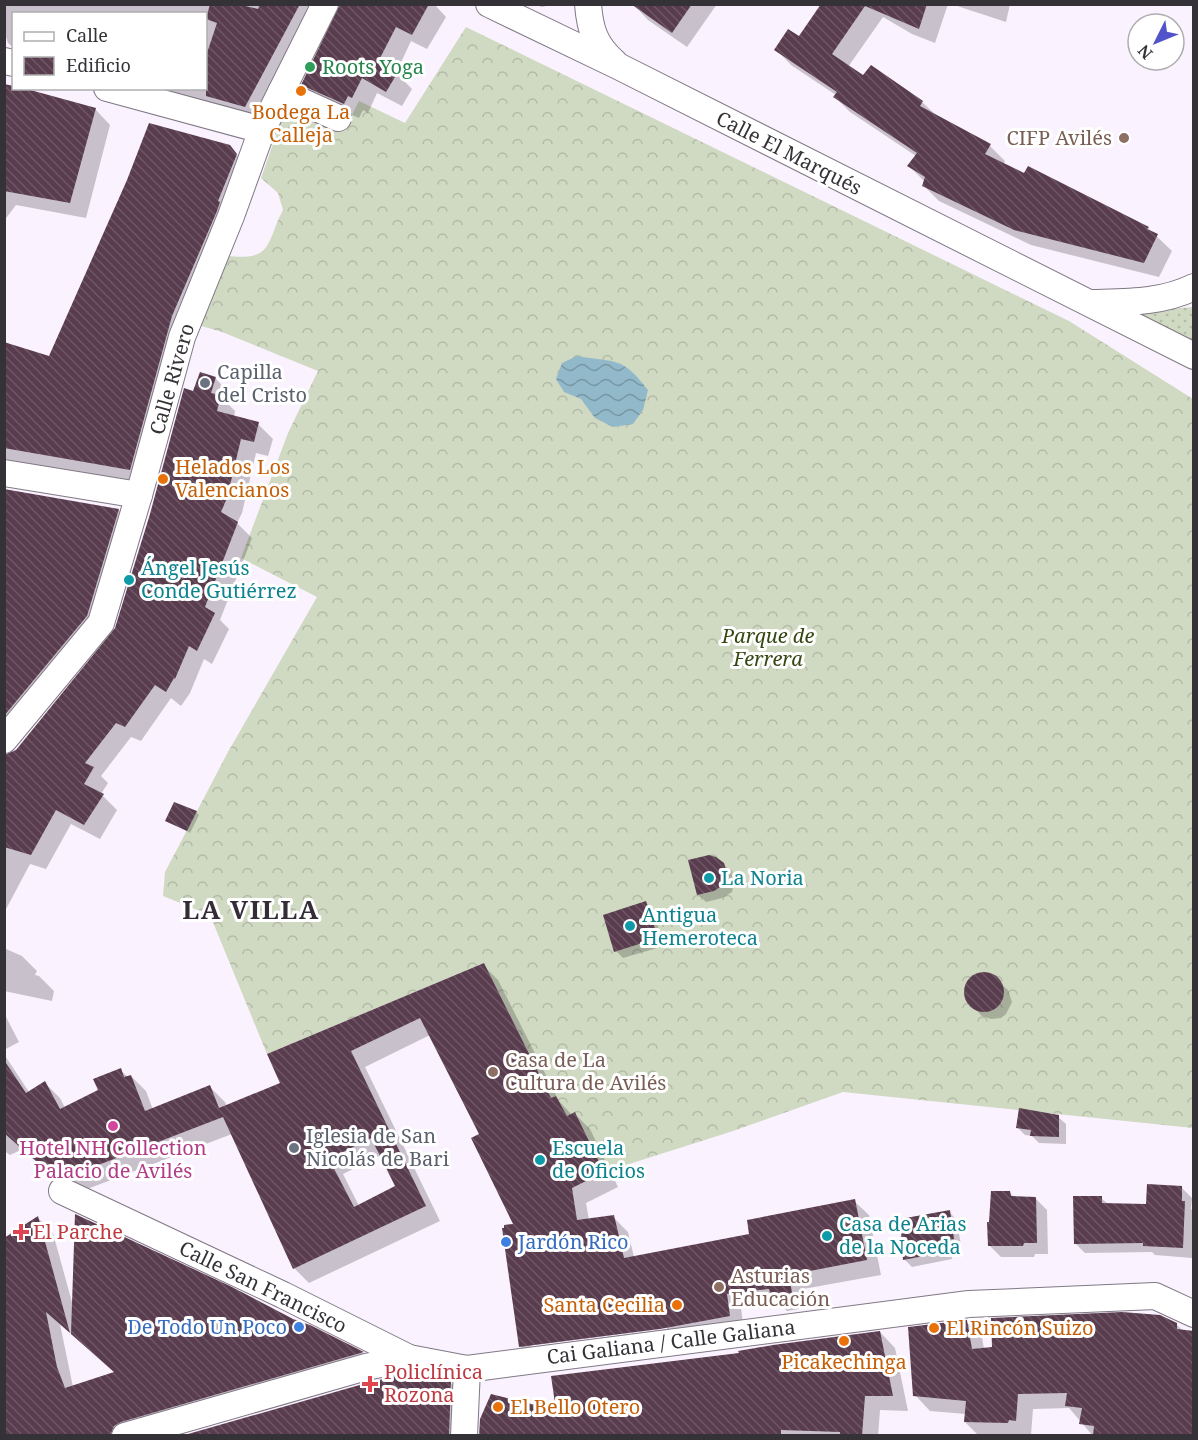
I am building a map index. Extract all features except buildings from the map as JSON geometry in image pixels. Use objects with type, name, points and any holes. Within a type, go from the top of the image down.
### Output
[{"type":"street","name":"Calle Rivero","points":[[4,740],[101,623],[140,495],[182,337],[231,216],[262,130],[325,4]]},
{"type":"street","name":"Calle El Marqués","points":[[489,4],[618,66],[1194,356]]},
{"type":"street","points":[[588,4],[589,24],[600,50],[618,66]]},
{"type":"street","points":[[114,90],[262,130]]},
{"type":"street","points":[[281,92],[338,118]]},
{"type":"street","name":"Calle El Marqués","points":[[1088,304],[1148,301],[1184,292],[1194,287]]},
{"type":"street","points":[[4,473],[140,495]]},
{"type":"street","name":"Calle San Francisco","points":[[62,1191],[283,1295],[409,1358],[467,1369]]},
{"type":"street","name":"Cai Galiana / Calle Galiana","points":[[467,1369],[969,1304],[1155,1296],[1194,1314]]},
{"type":"street","points":[[125,1436],[366,1367],[409,1358]]},
{"type":"street","points":[[464,1436],[467,1369]]},
{"type":"green space","name":"Parque de Ferrera","points":[[466,27],[1069,321],[1193,399],[1193,1128],[843,1092],[733,1131],[604,1172],[576,1113],[567,1116],[556,1096],[551,1098],[484,963],[267,1054],[210,915],[163,896],[165,872],[228,752],[317,597],[241,558],[288,433],[318,371],[222,332],[198,325],[228,256],[243,257],[261,252],[270,240],[283,210],[278,193],[261,178],[287,104],[344,131],[359,101],[405,123]]},
{"type":"green space","points":[[1193,307],[1193,349],[1119,313]]},
{"type":"water","points":[[577,356],[618,363],[632,371],[639,379],[648,390],[643,410],[633,424],[613,427],[595,418],[581,399],[564,392],[556,379],[562,363]]},
{"type":"place","name":"Roots Yoga","points":[[310,67]]},
{"type":"place","name":"Bodega La Calleja","points":[[301,91]]},
{"type":"place","name":"CIFP Avilés","points":[[1124,138]]},
{"type":"place","name":"Capilla del Cristo","points":[[205,383]]},
{"type":"place","name":"Helados Los Valencianos","points":[[163,479]]},
{"type":"place","name":"Ángel Jesús Conde Gutiérrez","points":[[129,580]]},
{"type":"place","name":"La Noria","points":[[709,878]]},
{"type":"place","name":"Antigua Hemeroteca","points":[[630,926]]},
{"type":"place","name":"Casa de La Cultura de Avilés","points":[[493,1072]]},
{"type":"place","name":"Hotel NH Collection Palacio de Avilés","points":[[113,1126]]},
{"type":"place","name":"Iglesia de San Nicolás de Bari","points":[[294,1148]]},
{"type":"place","name":"Escuela de Oficios","points":[[540,1160]]},
{"type":"place","name":"El Parche","points":[[21,1232]]},
{"type":"place","name":"Casa de Arias de la Noceda","points":[[827,1236]]},
{"type":"place","name":"Jardón Rico","points":[[506,1242]]},
{"type":"place","name":"Asturias Educación","points":[[719,1287]]},
{"type":"place","name":"Santa Cecilia","points":[[677,1305]]},
{"type":"place","name":"De Todo Un Poco","points":[[299,1327]]},
{"type":"place","name":"El Rincón Suizo","points":[[934,1328]]},
{"type":"place","name":"Picakechinga","points":[[844,1341]]},
{"type":"place","name":"Policlínica Rozona","points":[[370,1384]]},
{"type":"place","name":"El Bello Otero","points":[[498,1407]]},
{"type":"district","name":"LA VILLA","points":[[251,910]]}]
